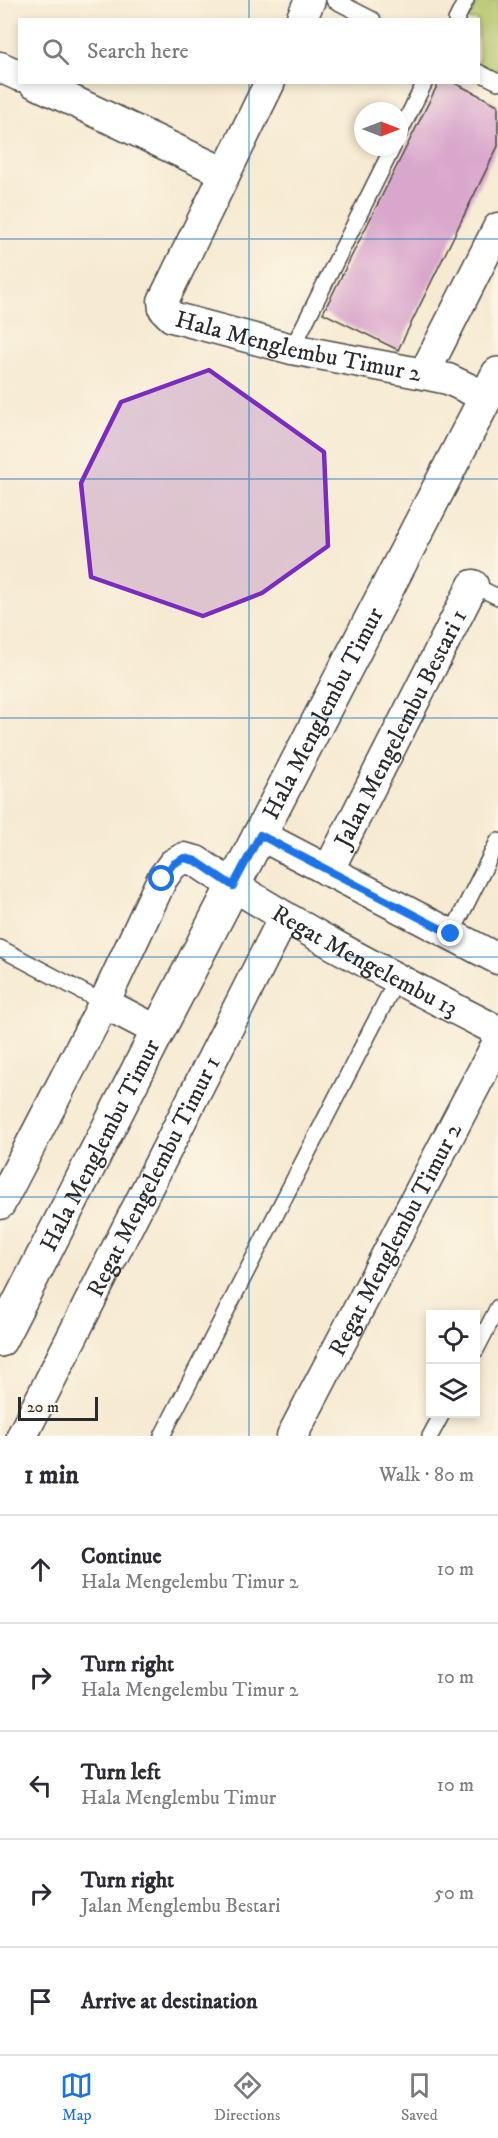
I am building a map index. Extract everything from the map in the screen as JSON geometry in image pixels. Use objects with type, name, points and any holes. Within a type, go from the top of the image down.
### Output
[{"type":"street","points":[[302,18],[310,0]]},
{"type":"street","points":[[0,67],[18,75]]},
{"type":"street","points":[[37,84],[225,173],[269,84]]},
{"type":"street","name":"Hala Menglembu Timur 2","points":[[225,173],[163,301],[164,309],[172,317],[292,349],[424,374],[498,228]]},
{"type":"street","points":[[424,374],[492,386]]},
{"type":"street","name":"Hala Menglembu Timur","points":[[0,1340],[492,386]]},
{"type":"street","name":"Jalan Mengelembu Bestari 1","points":[[328,871],[485,591]]},
{"type":"street","points":[[260,835],[498,959]]},
{"type":"street","name":"Regat Mengelembu 13","points":[[0,1204],[104,1003],[162,879],[173,864],[184,858],[196,861],[284,917],[498,1031]]},
{"type":"street","name":"Regat Mengelembu Timur 1","points":[[22,1436],[284,917]]},
{"type":"street","points":[[104,1003],[158,1031]]},
{"type":"street","name":"Regat Menglembu Timur 2","points":[[292,1436],[498,1042]]},
{"type":"lane","points":[[334,0],[369,18]]},
{"type":"lane","points":[[457,18],[466,0]]},
{"type":"lane","points":[[480,73],[498,82]]},
{"type":"lane","points":[[408,116],[424,84]]},
{"type":"lane","points":[[292,349],[388,156]]},
{"type":"lane","points":[[451,934],[498,841]]},
{"type":"lane","points":[[0,948],[104,1003]]},
{"type":"lane","points":[[162,1436],[397,979]]},
{"type":"lane","points":[[480,1342],[498,1307]]},
{"type":"lane","points":[[430,1436],[439,1418]]},
{"type":"highlighted area","points":[[209,370],[324,452],[328,546],[262,593],[203,616],[91,577],[81,483],[121,402]]},
{"type":"green space","points":[[478,0],[498,0],[498,77],[480,68],[480,18],[469,18]]},
{"type":"building","points":[[438,84],[457,84],[498,105],[498,146],[398,350],[323,313],[402,156],[408,156],[408,144]]},
{"type":"route","points":[[162,879],[173,864],[184,858],[196,861],[233,886],[260,835],[451,934]]}]
